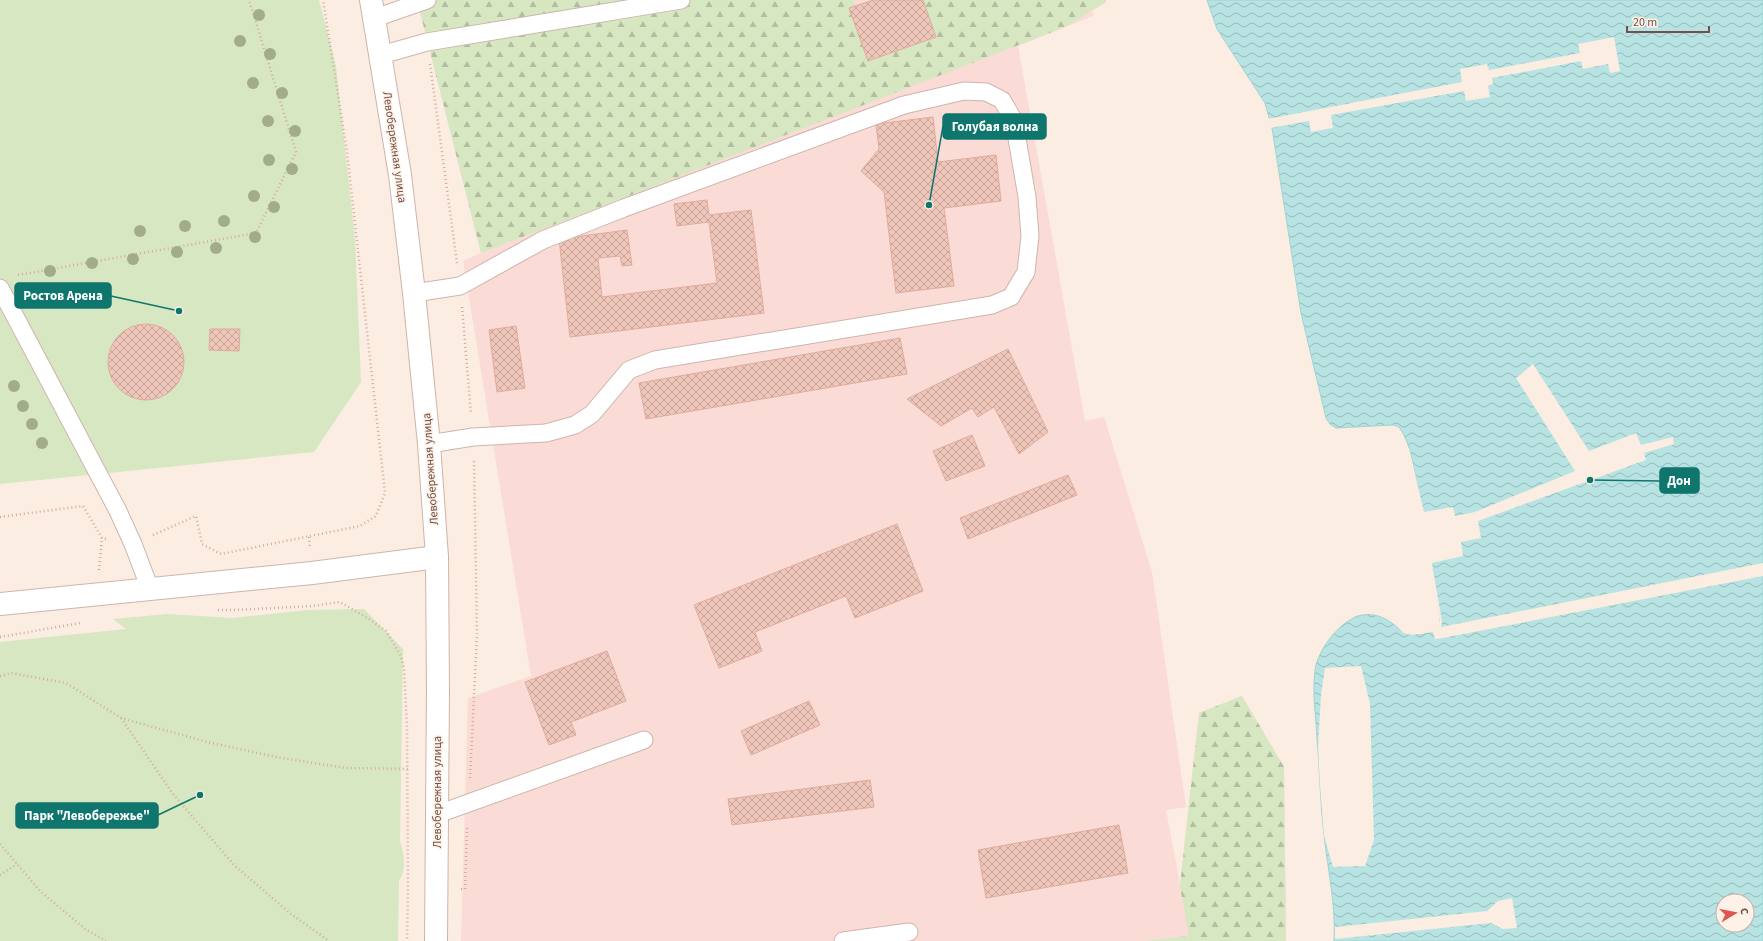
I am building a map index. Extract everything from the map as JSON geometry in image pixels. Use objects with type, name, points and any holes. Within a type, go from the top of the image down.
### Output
[{"type":"main road","name":"Левобережная улица","points":[[373,9],[400,175],[414,292],[429,444],[436,557],[438,814],[436,941]]},
{"type":"main road","points":[[0,604],[312,572],[436,557]]},
{"type":"lane","points":[[373,9],[427,0]]},
{"type":"lane","points":[[381,55],[427,42],[681,0]]},
{"type":"lane","points":[[414,292],[460,286],[543,240],[631,205],[904,105],[964,91],[986,92],[1002,100],[1014,121],[1027,197],[1030,236],[1026,272],[1011,297],[992,305],[655,360],[629,370],[592,414],[575,425],[546,434],[474,437],[429,444]]},
{"type":"lane","points":[[0,288],[118,511],[133,544],[150,589]]},
{"type":"lane","points":[[438,814],[644,740]]},
{"type":"lane","points":[[842,941],[909,932]]},
{"type":"path","points":[[16,275],[256,233],[296,152],[249,0]]},
{"type":"path","points":[[0,517],[83,506],[102,538],[133,544],[196,516],[202,544],[221,554],[353,528],[360,526],[376,516],[385,493],[347,152],[323,0]]},
{"type":"path","points":[[211,609],[235,610],[314,606],[340,602],[386,631],[400,656],[404,668],[408,769],[407,941]]},
{"type":"path","points":[[0,637],[86,622]]},
{"type":"path","points":[[0,676],[11,673],[66,683],[121,718],[207,742],[276,757],[346,768],[408,769]]},
{"type":"path","points":[[121,718],[173,794],[234,865],[291,914],[329,941]]},
{"type":"path","points":[[0,844],[40,891],[85,929],[106,941]]},
{"type":"path","points":[[0,875],[18,864]]},
{"type":"shaded area","points":[[417,0],[1091,0],[1093,16],[1018,46],[1085,421],[1104,417],[1152,572],[1186,807],[1166,810],[1180,884],[1199,713],[1242,696],[1284,767],[1286,941],[461,941],[468,698],[531,676],[463,261],[481,253]]},
{"type":"green space","points":[[0,0],[319,0],[336,66],[355,239],[361,382],[314,452],[0,484]]},
{"type":"green space","points":[[417,0],[853,0],[859,13],[901,0],[1107,0],[1103,4],[1065,27],[481,253]]},
{"type":"green space","points":[[364,609],[403,649],[400,841],[403,851],[404,867],[402,877],[399,881],[398,941],[0,941],[0,642],[126,629],[113,619],[168,614],[232,618],[308,610]]},
{"type":"green space","points":[[1242,696],[1284,767],[1286,941],[1146,941],[1189,936],[1180,886],[1199,713]]},
{"type":"water","points":[[1207,0],[1763,0],[1763,941],[1334,941],[1333,901],[1323,823],[1314,704],[1314,679],[1317,663],[1324,647],[1336,631],[1350,620],[1358,616],[1371,615],[1383,618],[1403,633],[1421,635],[1441,627],[1424,516],[1410,452],[1403,433],[1399,427],[1393,425],[1336,428],[1330,424],[1326,418],[1301,313],[1272,128],[1265,103],[1217,29]]},
{"type":"pier","points":[[1614,37],[1620,71],[1610,73],[1608,64],[1583,69],[1581,61],[1492,78],[1493,84],[1488,86],[1490,97],[1466,101],[1464,91],[1331,115],[1333,128],[1311,132],[1309,121],[1270,128],[1267,119],[1462,82],[1460,69],[1487,64],[1489,70],[1580,53],[1578,44]]},
{"type":"pier","points":[[1533,364],[1589,451],[1636,433],[1641,445],[1673,437],[1674,444],[1644,453],[1646,460],[1478,521],[1481,538],[1461,542],[1463,556],[1432,563],[1442,622],[1441,627],[1763,563],[1763,576],[1443,638],[1435,639],[1433,632],[1412,635],[1403,633],[1395,622],[1405,631],[1412,633],[1432,630],[1439,625],[1440,622],[1422,513],[1407,448],[1409,448],[1424,512],[1453,507],[1455,516],[1475,512],[1575,471],[1516,378]]},
{"type":"pier","points":[[1361,666],[1370,704],[1374,840],[1365,866],[1333,867],[1324,836],[1320,786],[1318,746],[1321,695],[1325,668]]},
{"type":"pier","points":[[1512,898],[1517,928],[1503,929],[1491,923],[1335,939],[1335,927],[1487,911],[1498,901]]},
{"type":"building","points":[[873,0],[923,0],[936,37],[868,61],[849,8]]},
{"type":"building","points":[[933,117],[938,162],[996,155],[1001,201],[944,208],[954,286],[896,293],[884,192],[861,171],[879,149],[876,124]]},
{"type":"building","points":[[707,200],[709,215],[751,210],[764,313],[570,337],[559,239],[627,230],[632,265],[622,266],[620,256],[598,258],[602,297],[717,283],[709,222],[677,226],[674,204]]},
{"type":"building","points":[[138,324],[154,324],[167,330],[178,341],[184,354],[182,377],[167,394],[154,400],[138,400],[125,394],[110,377],[108,370],[108,354],[114,341],[131,326]]},
{"type":"building","points":[[516,326],[525,388],[497,392],[489,330]]},
{"type":"building","points":[[210,329],[240,329],[239,351],[209,350]]},
{"type":"building","points":[[900,338],[907,374],[646,419],[639,383]]},
{"type":"building","points":[[1008,349],[1048,432],[1019,454],[994,407],[978,417],[972,408],[941,426],[907,399]]},
{"type":"building","points":[[972,435],[985,466],[946,481],[933,451]]},
{"type":"building","points":[[1068,475],[1077,495],[968,539],[960,518]]},
{"type":"building","points":[[897,524],[923,591],[855,618],[846,596],[755,632],[762,651],[719,668],[694,605]]},
{"type":"building","points":[[607,651],[626,701],[571,722],[576,735],[549,745],[525,682]]},
{"type":"building","points":[[809,701],[820,725],[751,755],[741,731]]},
{"type":"building","points":[[870,780],[874,807],[732,825],[728,799]]},
{"type":"building","points":[[1119,825],[1128,873],[986,898],[978,850]]},
{"type":"place","name":"Голубая волна","points":[[929,205]]},
{"type":"place","name":"Ростов Арена","points":[[179,311]]},
{"type":"place","name":"Дон","points":[[1590,480]]},
{"type":"place","name":"Парк \"Левобережье\"","points":[[200,795]]}]
